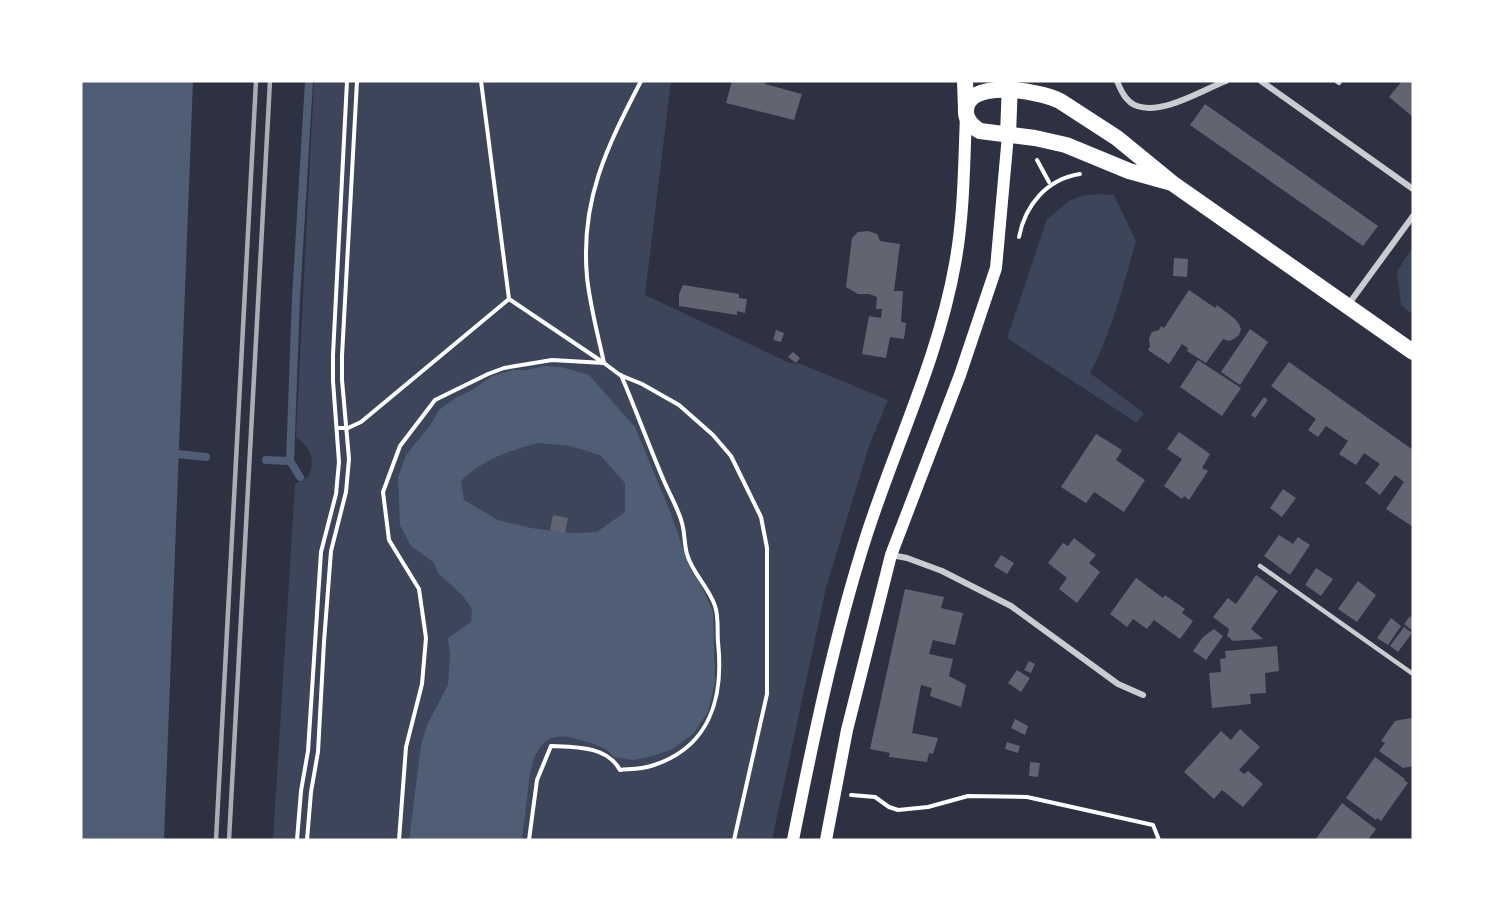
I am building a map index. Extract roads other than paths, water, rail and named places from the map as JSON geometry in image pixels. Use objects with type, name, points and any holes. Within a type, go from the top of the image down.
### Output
[{"type":"highway","points":[[965,81],[966,113],[969,123],[980,131],[1066,145],[1129,171],[1172,183]]},
{"type":"highway","points":[[1042,81],[1051,96]]},
{"type":"highway","points":[[966,113],[968,102],[978,93],[1010,86],[1051,96],[1117,138],[1172,183],[1413,351]]},
{"type":"highway","points":[[1008,135],[1010,86]]},
{"type":"main road","points":[[793,840],[823,702],[854,580],[866,538],[930,360],[945,307],[955,263],[963,186],[966,113]]},
{"type":"main road","points":[[825,840],[847,730],[891,555],[960,375],[996,268],[1008,135]]},
{"type":"street","points":[[1116,81],[1124,95],[1135,105],[1157,108],[1226,81]]},
{"type":"street","points":[[1261,81],[1413,189]]},
{"type":"street","points":[[1347,306],[1413,216]]},
{"type":"street","points":[[891,555],[907,558],[942,571],[1011,606],[1118,684],[1143,695]]},
{"type":"lane","points":[[1336,81],[1339,83],[1340,81]]},
{"type":"lane","points":[[1260,566],[1413,674]]},
{"type":"waterway","points":[[266,460],[290,461],[296,298],[309,81]]},
{"type":"waterway","points":[[169,453],[206,457]]},
{"type":"waterway","points":[[290,461],[300,477]]},
{"type":"railway","points":[[216,840],[256,81]]},
{"type":"railway","points":[[229,840],[270,81]]}]
